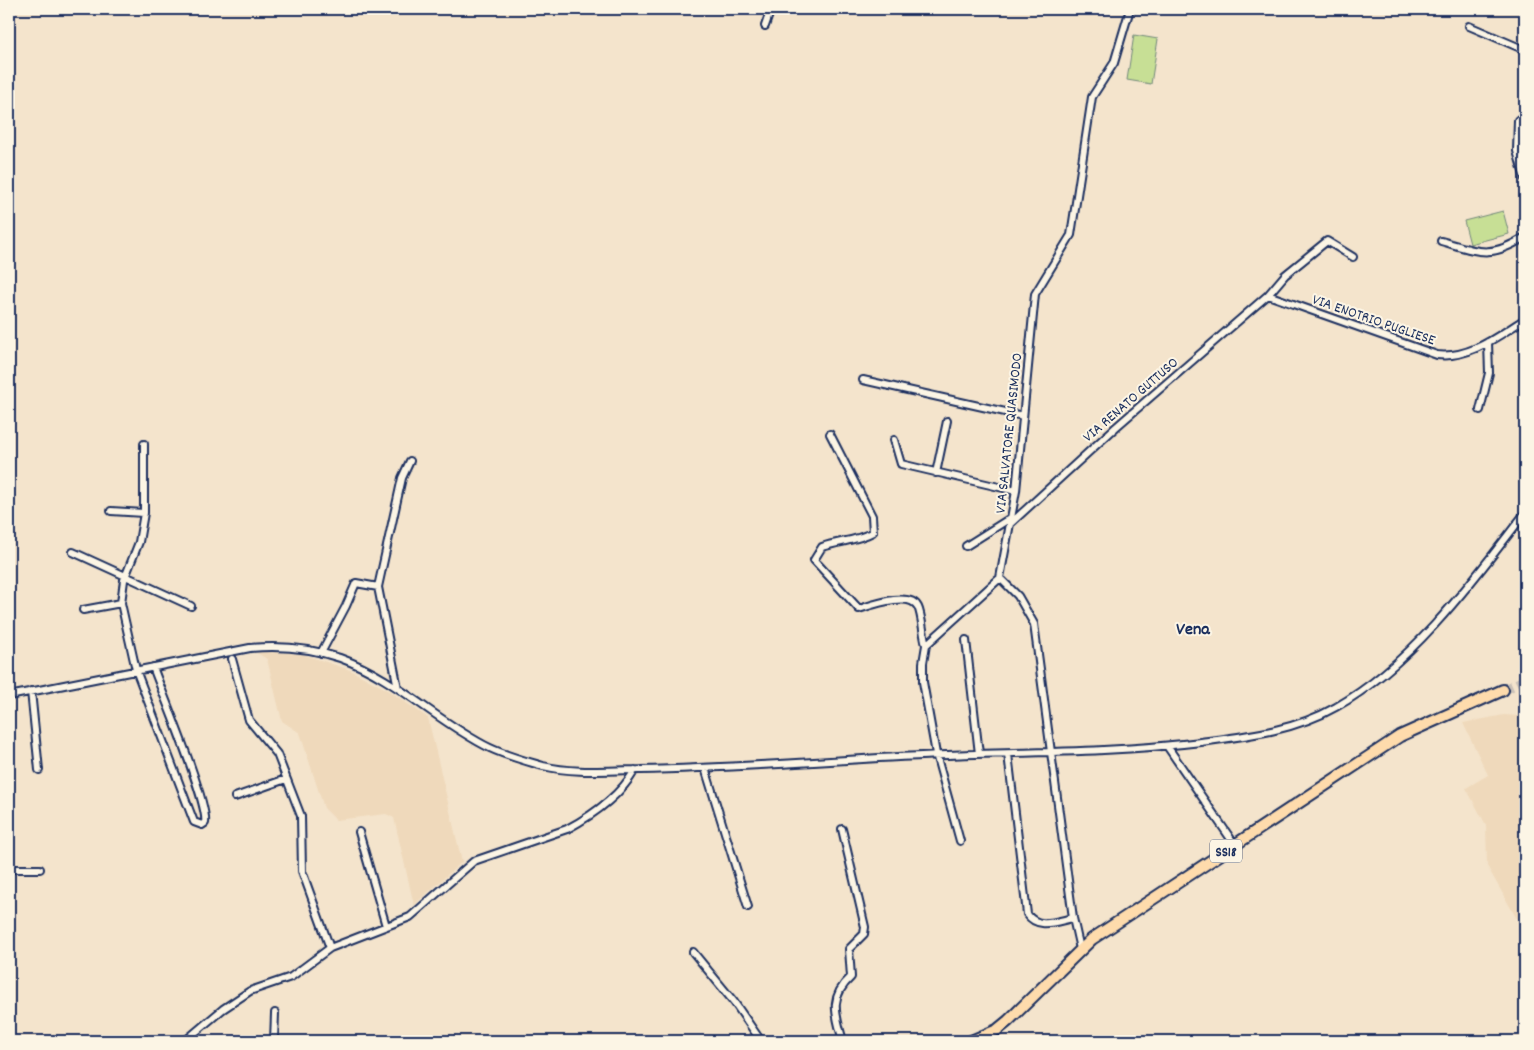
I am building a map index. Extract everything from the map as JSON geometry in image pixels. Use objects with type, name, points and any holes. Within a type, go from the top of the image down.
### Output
[{"type":"main road","name":"SS18","points":[[971,1041],[997,1030],[1092,939],[1400,736],[1503,690]]},
{"type":"street","points":[[765,26],[771,9]]},
{"type":"street","name":"VIA SALVATORE QUASIMODO","points":[[1000,578],[1016,491],[1035,294],[1071,235],[1092,97],[1114,63],[1130,9]]},
{"type":"street","points":[[1469,26],[1525,50]]},
{"type":"street","points":[[1525,115],[1518,120],[1517,152],[1525,179]]},
{"type":"street","points":[[1441,242],[1480,253],[1488,253],[1508,248],[1525,237]]},
{"type":"street","name":"VIA RENATO GUTTUSO","points":[[966,546],[1011,520],[1268,295],[1285,275],[1327,241],[1353,257]]},
{"type":"street","name":"VIA ENOTRIO PUGLIESE","points":[[1268,295],[1437,355],[1446,356],[1465,353],[1488,342],[1525,319]]},
{"type":"street","points":[[1480,410],[1489,373],[1488,342]]},
{"type":"street","points":[[863,380],[1023,416]]},
{"type":"street","points":[[936,473],[947,421]]},
{"type":"street","points":[[830,434],[872,516],[873,532],[861,539],[840,541],[822,546],[814,560],[859,609],[895,599],[910,600],[918,606],[926,645],[922,663],[923,682],[936,754],[960,841]]},
{"type":"street","points":[[894,440],[901,464],[1016,491]]},
{"type":"street","points":[[144,444],[144,513],[139,542],[126,574],[121,603],[136,670],[194,822],[202,825],[205,823],[206,817],[199,793],[152,667]]},
{"type":"street","points":[[398,688],[378,587],[402,478],[410,461]]},
{"type":"street","points":[[111,511],[144,513]]},
{"type":"street","points":[[9,696],[250,648],[274,646],[321,652],[362,668],[398,688],[490,748],[546,767],[571,771],[704,768],[936,754],[1008,754],[1167,746],[1261,735],[1301,723],[1336,708],[1392,668],[1476,577],[1525,513]]},
{"type":"street","points":[[73,552],[126,574],[191,606]]},
{"type":"street","points":[[926,645],[1000,578],[1018,596],[1034,624],[1049,752],[1073,918],[1080,949]]},
{"type":"street","points":[[321,652],[356,583],[378,587]]},
{"type":"street","points":[[83,610],[121,603]]},
{"type":"street","points":[[966,640],[979,754]]},
{"type":"street","points":[[232,659],[249,720],[276,754],[300,816],[302,871],[330,948]]},
{"type":"street","points":[[31,691],[39,770]]},
{"type":"street","points":[[1167,746],[1235,845]]},
{"type":"street","points":[[1008,754],[1027,914],[1032,922],[1040,924],[1073,918]]},
{"type":"street","points":[[704,768],[748,907]]},
{"type":"street","points":[[185,1041],[250,991],[291,977],[330,948],[410,917],[474,861],[567,829],[581,821],[626,785],[635,770]]},
{"type":"street","points":[[235,797],[286,779]]},
{"type":"street","points":[[842,830],[865,927],[864,934],[849,949],[851,977],[840,989],[836,1001],[836,1013],[843,1041]]},
{"type":"street","points":[[359,832],[386,926]]},
{"type":"street","points":[[9,869],[40,869]]},
{"type":"street","points":[[693,952],[734,1002],[761,1041]]},
{"type":"street","points":[[274,1041],[275,1013]]},
{"type":"street","points":[[987,1041],[997,1030]]},
{"type":"shaded area","points":[[254,651],[302,654],[350,670],[388,690],[428,718],[462,862],[414,905],[394,818],[386,814],[336,820],[324,808],[300,733],[282,721],[267,659]]},
{"type":"shaded area","points":[[1504,715],[1518,716],[1525,721],[1525,933],[1487,866],[1486,825],[1466,788],[1488,775],[1463,723]]},
{"type":"green space","points":[[1134,35],[1158,39],[1151,84],[1127,80]]},
{"type":"green space","points":[[1503,211],[1509,234],[1470,244],[1464,221]]},
{"type":"tunnel","points":[[1503,690],[1525,680]]},
{"type":"district","name":"Vena","points":[[1193,628]]}]
